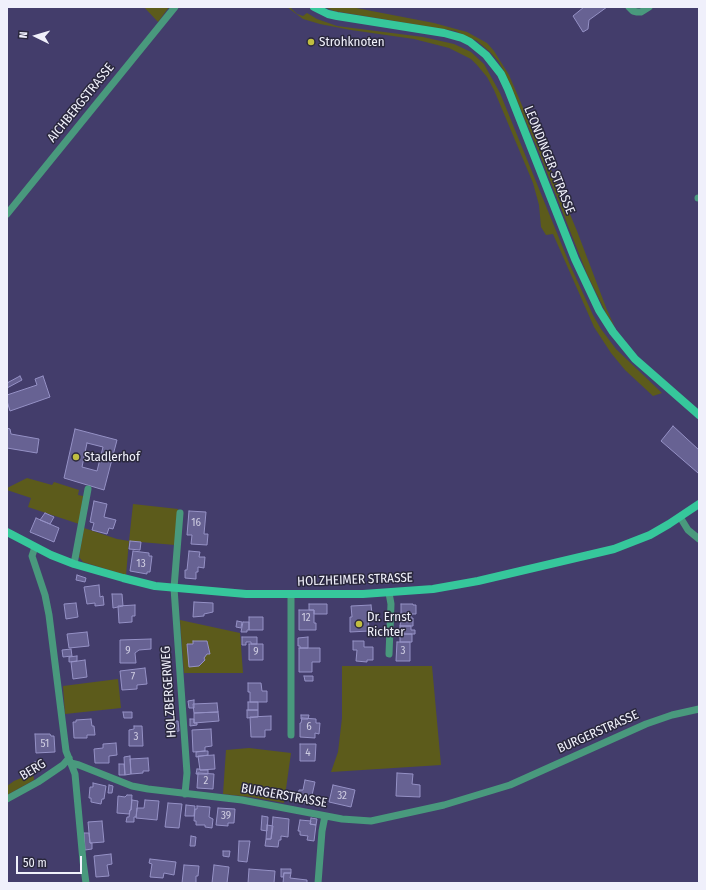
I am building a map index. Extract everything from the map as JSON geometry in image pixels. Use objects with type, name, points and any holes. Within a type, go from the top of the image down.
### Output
[{"type":"street","name":"AICHBERGSTRASSE","points":[[7,214],[175,7]]},
{"type":"street","name":"LEONDINGER STRASSE","points":[[314,7],[328,14],[337,16],[444,33],[462,38],[470,42],[486,55],[501,74],[508,89],[575,259],[599,310],[613,332],[635,358],[699,415]]},
{"type":"street","points":[[629,7],[633,11],[641,12],[649,7]]},
{"type":"street","points":[[74,564],[88,489]]},
{"type":"street","name":"HOLZHEIMER STRASSE","points":[[7,532],[35,547],[74,564],[140,583],[174,588],[246,594],[290,595],[390,593],[433,589],[478,581],[614,549],[650,534],[699,504]]},
{"type":"street","name":"HOLZBERGERWEG","points":[[180,514],[174,588],[187,773],[185,794]]},
{"type":"street","points":[[680,517],[688,530],[699,539]]},
{"type":"street","points":[[35,547],[32,556],[45,595],[49,615],[64,740],[75,774],[86,883]]},
{"type":"street","points":[[389,654],[390,593]]},
{"type":"street","points":[[290,595],[291,735]]},
{"type":"street","name":"BURGERSTRASSE","points":[[70,760],[132,786],[159,791],[259,802],[342,819],[371,821],[444,805],[510,785],[576,754],[646,724],[672,715],[699,709]]},
{"type":"street","name":"BERG","points":[[7,799],[38,782],[70,760]]},
{"type":"street","points":[[318,883],[322,830],[325,816]]},
{"type":"shaded area","points":[[144,7],[169,7],[158,22]]},
{"type":"shaded area","points":[[287,7],[290,7],[297,14],[303,16],[307,13],[317,19],[337,26],[423,37],[454,44],[471,52],[484,64],[500,93],[570,265],[593,315],[601,329],[616,349],[662,393],[653,396],[625,370],[611,353],[594,327],[553,234],[546,235],[541,227],[539,205],[533,183],[494,90],[487,77],[477,65],[471,59],[449,48],[414,39],[320,24],[303,19]]},
{"type":"shaded area","points":[[325,7],[351,7],[434,23],[467,32],[487,43],[494,51],[509,75],[554,176],[615,327],[606,313],[587,274],[540,155],[505,73],[498,61],[490,52],[477,41],[455,31],[334,11]]},
{"type":"shaded area","points":[[27,478],[52,485],[54,482],[79,490],[78,495],[83,496],[79,524],[28,507],[31,498],[7,490],[7,488]]},
{"type":"shaded area","points":[[133,504],[178,509],[175,545],[129,541]]},
{"type":"shaded area","points":[[84,528],[117,539],[129,541],[126,575],[83,562],[79,557]]},
{"type":"shaded area","points":[[180,620],[240,633],[243,673],[184,673]]},
{"type":"shaded area","points":[[342,666],[432,666],[441,765],[331,772],[338,752],[342,718]]},
{"type":"shaded area","points":[[118,679],[121,708],[65,714],[63,686]]},
{"type":"shaded area","points":[[249,748],[291,753],[284,803],[223,794],[226,750]]},
{"type":"shaded area","points":[[33,773],[34,780],[7,795],[7,786],[14,781]]},
{"type":"building","points":[[584,7],[607,7],[589,20],[588,29],[583,32],[573,16]]},
{"type":"building","points":[[20,376],[22,380],[7,388],[7,383]]},
{"type":"building","points":[[43,376],[50,397],[10,411],[7,395],[37,385],[35,379]]},
{"type":"building","points":[[673,426],[699,450],[698,473],[661,441]]},
{"type":"building","points":[[7,428],[10,429],[11,434],[39,439],[37,453],[7,448]]},
{"type":"building","name":"Stadlerhof","points":[[75,429],[117,440],[104,490],[64,478]],"holes":[[[87,443],[103,447],[97,471],[82,467]]]},
{"type":"building","points":[[94,501],[107,504],[104,517],[116,520],[113,529],[109,528],[107,534],[92,530],[94,523],[90,522]]},
{"type":"building","points":[[189,511],[206,512],[204,534],[208,534],[207,545],[191,544],[192,535],[187,535]]},
{"type":"building","points":[[45,513],[54,517],[50,524],[40,520]]},
{"type":"building","points":[[36,518],[59,528],[54,542],[30,532]]},
{"type":"building","points":[[130,541],[141,542],[140,550],[129,549]]},
{"type":"building","points":[[133,551],[149,553],[149,556],[152,556],[150,572],[147,572],[147,574],[130,571]]},
{"type":"building","points":[[189,551],[200,552],[199,557],[205,557],[204,568],[198,567],[196,579],[185,578]]},
{"type":"building","points":[[77,575],[86,578],[85,582],[76,580]]},
{"type":"building","points":[[99,585],[100,597],[103,596],[104,605],[95,606],[95,603],[87,604],[84,587]]},
{"type":"building","points":[[112,594],[122,594],[123,606],[113,608]]},
{"type":"building","points":[[194,602],[213,603],[213,612],[204,614],[204,616],[193,617]]},
{"type":"building","points":[[76,603],[78,617],[66,619],[64,604]]},
{"type":"building","points":[[309,604],[327,604],[327,614],[314,614],[314,610],[309,610]]},
{"type":"building","points":[[401,604],[416,605],[416,614],[411,614],[411,618],[413,618],[413,626],[400,626],[401,618],[397,616],[401,613]]},
{"type":"building","points":[[135,605],[135,616],[132,616],[132,622],[119,623],[118,606]]},
{"type":"building","name":"Dr. Ernst Richter","points":[[371,605],[372,614],[368,614],[369,631],[350,632],[350,617],[352,617],[351,606]]},
{"type":"building","points":[[299,610],[314,610],[314,623],[316,623],[316,630],[299,630]]},
{"type":"building","points":[[249,617],[263,617],[263,630],[249,630]]},
{"type":"building","points":[[237,621],[242,622],[241,628],[236,627]]},
{"type":"building","points":[[243,622],[249,622],[249,630],[247,630],[247,632],[241,632]]},
{"type":"building","points":[[400,626],[411,626],[411,630],[415,630],[415,634],[400,634]]},
{"type":"building","points":[[87,632],[89,646],[69,648],[67,634]]},
{"type":"building","points":[[400,634],[412,634],[412,642],[400,642]]},
{"type":"building","points":[[242,637],[257,637],[257,644],[246,642],[246,645],[242,645]]},
{"type":"building","points":[[308,637],[308,648],[300,648],[300,646],[298,646],[298,638]]},
{"type":"building","points":[[151,639],[151,649],[139,650],[135,653],[136,663],[120,663],[120,640]]},
{"type":"building","points":[[193,641],[207,641],[210,654],[207,654],[204,658],[205,660],[199,666],[189,667],[187,644],[193,644]]},
{"type":"building","points":[[353,641],[364,641],[364,647],[373,647],[373,660],[367,660],[367,662],[356,661],[357,650],[353,650]]},
{"type":"building","points":[[397,642],[410,642],[410,661],[396,661]]},
{"type":"building","points":[[249,644],[263,644],[263,660],[249,660]]},
{"type":"building","points":[[299,648],[320,648],[320,662],[312,662],[312,672],[299,672]]},
{"type":"building","points":[[71,649],[72,656],[63,657],[62,650]]},
{"type":"building","points":[[77,656],[77,661],[69,662],[69,657]]},
{"type":"building","points":[[85,660],[87,677],[73,679],[71,662]]},
{"type":"building","points":[[145,668],[147,684],[137,685],[137,689],[122,690],[120,671]]},
{"type":"building","points":[[304,676],[313,676],[313,681],[305,681]]},
{"type":"building","points":[[248,683],[261,683],[262,691],[267,691],[267,702],[250,702]]},
{"type":"building","points":[[194,700],[194,708],[189,708],[188,701]]},
{"type":"building","points":[[248,702],[258,702],[258,710],[248,710]]},
{"type":"building","points":[[217,703],[218,712],[194,713],[193,704]]},
{"type":"building","points":[[247,710],[258,710],[258,717],[247,718]]},
{"type":"building","points":[[123,712],[132,712],[132,718],[124,718]]},
{"type":"building","points":[[218,712],[219,721],[194,723],[194,713]]},
{"type":"building","points":[[301,715],[309,715],[308,719],[301,719]]},
{"type":"building","points":[[271,716],[271,730],[265,730],[265,737],[251,737],[250,717]]},
{"type":"building","points":[[302,718],[316,719],[316,723],[320,723],[319,734],[315,733],[315,738],[300,737],[300,723]]},
{"type":"building","points":[[91,719],[92,726],[94,726],[95,735],[87,735],[87,738],[74,738],[73,722],[76,722],[76,720]]},
{"type":"building","points":[[190,719],[194,719],[194,723],[197,723],[197,725],[190,726]]},
{"type":"building","points":[[170,721],[178,721],[179,731],[171,732]]},
{"type":"building","points":[[134,726],[142,726],[143,746],[129,746],[129,730],[134,729]]},
{"type":"building","points":[[211,729],[212,746],[205,747],[205,751],[193,752],[192,730]]},
{"type":"building","points":[[35,734],[50,734],[51,736],[54,736],[55,752],[36,753]]},
{"type":"building","points":[[116,743],[117,755],[109,756],[109,763],[95,763],[94,749],[103,748],[103,744]]},
{"type":"building","points":[[300,744],[316,744],[315,761],[300,761]]},
{"type":"building","points":[[208,751],[208,755],[196,757],[196,752]]},
{"type":"building","points":[[214,755],[215,769],[200,770],[198,756]]},
{"type":"building","points":[[130,756],[131,774],[125,775],[124,757]]},
{"type":"building","points":[[148,758],[149,771],[131,774],[130,759]]},
{"type":"building","points":[[35,762],[39,762],[40,771],[35,771]]},
{"type":"building","points":[[119,764],[124,764],[125,775],[119,775]]},
{"type":"building","points":[[197,769],[208,770],[208,774],[196,774]]},
{"type":"building","points":[[198,773],[214,774],[213,789],[197,788]]},
{"type":"building","points":[[397,773],[413,774],[412,784],[420,785],[420,797],[396,796]]},
{"type":"building","points":[[305,780],[315,782],[310,804],[297,801],[299,790],[303,790]]},
{"type":"building","points":[[93,783],[106,786],[104,799],[102,799],[101,804],[91,802],[91,798],[89,798],[90,787],[93,787]]},
{"type":"building","points":[[109,785],[113,786],[112,793],[108,793]]},
{"type":"building","points":[[333,785],[355,790],[351,807],[329,802]]},
{"type":"building","points":[[127,795],[132,795],[131,810],[129,814],[117,813],[118,796],[125,797]]},
{"type":"building","points":[[132,800],[138,801],[136,817],[134,817],[134,822],[126,822],[131,810]]},
{"type":"building","points":[[145,800],[159,801],[157,820],[136,818],[137,808],[144,808]]},
{"type":"building","points":[[168,803],[182,804],[179,828],[165,827]]},
{"type":"building","points":[[186,805],[195,806],[194,816],[185,816]]},
{"type":"building","points":[[197,806],[210,807],[209,817],[213,819],[212,828],[205,827],[205,825],[196,825],[196,821],[194,821],[195,809],[197,809]]},
{"type":"building","points":[[218,808],[235,809],[234,823],[228,823],[228,826],[216,825]]},
{"type":"building","points":[[262,816],[268,817],[267,831],[261,830]]},
{"type":"building","points":[[273,817],[289,819],[288,837],[281,836],[278,847],[265,846],[266,839],[271,839]]},
{"type":"building","points":[[311,818],[317,819],[316,825],[310,824]]},
{"type":"building","points":[[300,820],[311,821],[310,824],[316,825],[314,841],[307,840],[308,836],[300,835],[300,831],[298,831]]},
{"type":"building","points":[[102,821],[104,842],[90,843],[88,822]]},
{"type":"building","points":[[267,825],[273,826],[271,839],[266,839]]},
{"type":"building","points":[[84,833],[89,833],[92,849],[85,850]]},
{"type":"building","points":[[191,836],[196,837],[195,846],[190,846]]},
{"type":"building","points":[[239,841],[250,841],[247,862],[238,861]]},
{"type":"building","points":[[223,851],[230,851],[229,857],[223,856]]},
{"type":"building","points":[[111,854],[112,864],[107,865],[109,876],[96,877],[94,856]]},
{"type":"building","points":[[150,859],[176,862],[174,875],[164,873],[163,878],[150,877],[152,864],[149,863]]},
{"type":"building","points":[[184,865],[199,866],[198,876],[196,876],[196,883],[182,883]]},
{"type":"building","points":[[214,865],[229,867],[227,883],[212,883]]},
{"type":"building","points":[[249,869],[275,871],[274,883],[248,883]]},
{"type":"building","points":[[281,869],[291,869],[291,873],[284,873],[283,877],[281,877]]},
{"type":"building","points":[[284,873],[291,873],[290,878],[307,880],[307,883],[283,883]]},
{"type":"place","name":"Strohknoten","points":[[311,42]]},
{"type":"place","name":"Stadlerhof","points":[[76,457]]},
{"type":"place","name":"Dr. Ernst Richter","points":[[359,624]]}]
